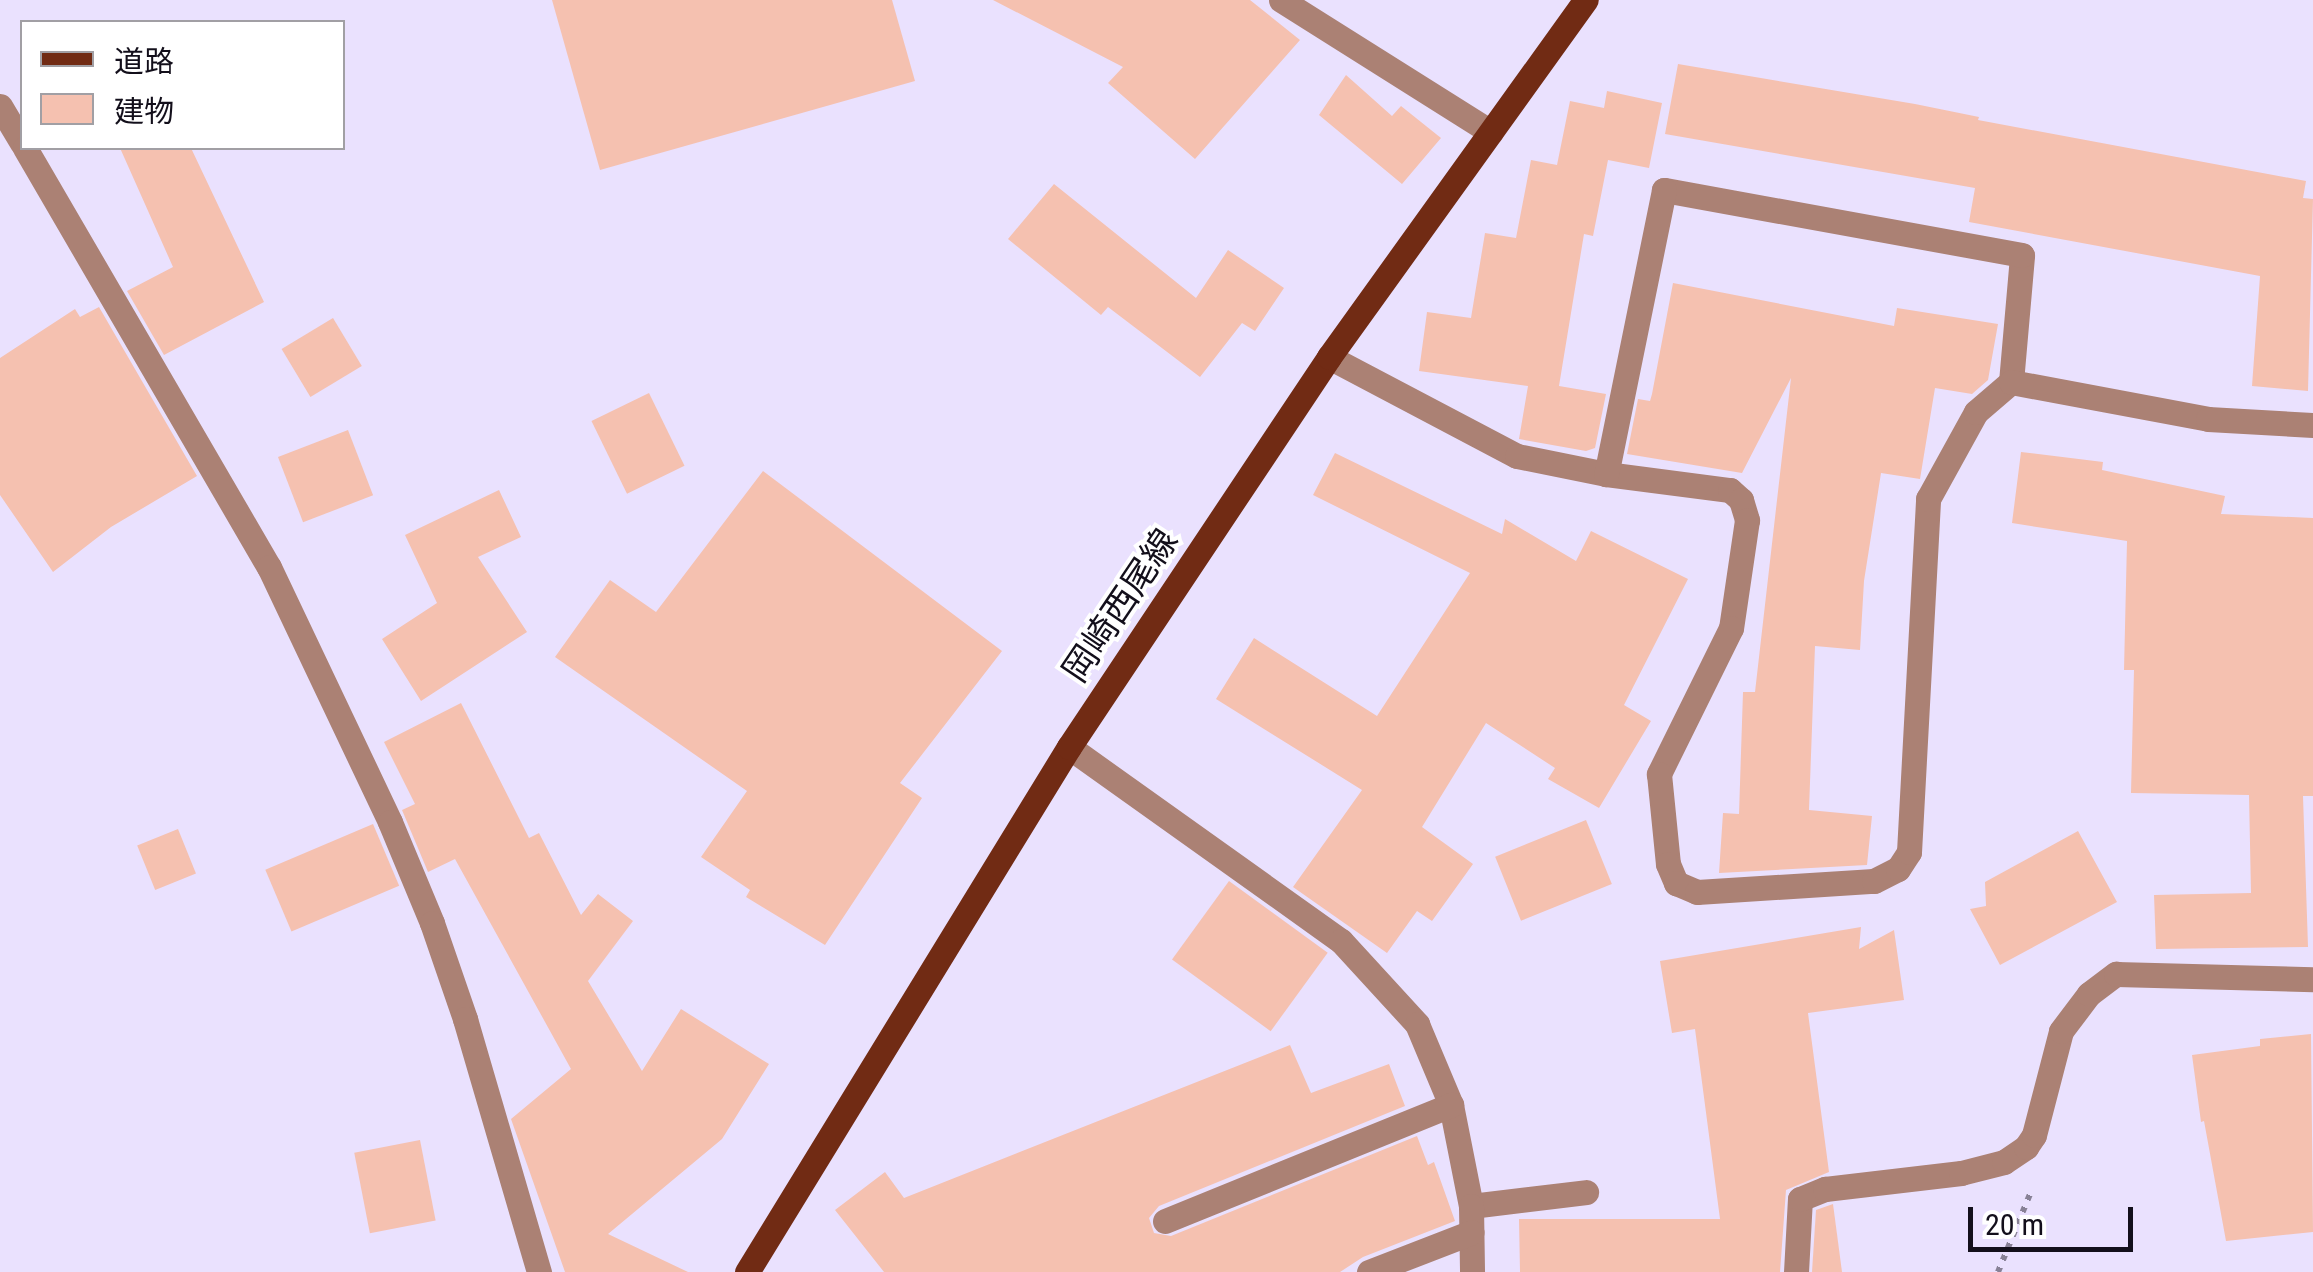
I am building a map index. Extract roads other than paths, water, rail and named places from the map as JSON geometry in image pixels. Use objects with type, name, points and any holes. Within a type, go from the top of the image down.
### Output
[{"type":"main road","name":"岡崎西尾線","points":[[747,1272],[1069,746],[1328,357],[1586,0]]},
{"type":"street","points":[[1282,0],[1490,132]]},
{"type":"street","points":[[0,106],[20,138]]},
{"type":"street","points":[[27,150],[269,567],[390,822],[432,923],[465,1019],[539,1272]]},
{"type":"street","points":[[1328,357],[1517,456],[1606,474],[1730,490],[1742,500],[1747,520],[1731,628],[1659,774],[1668,864],[1676,884],[1697,892],[1874,881],[1898,869],[1909,852],[1928,499],[1976,412],[2011,382],[2022,254],[1664,190],[1606,474]]},
{"type":"street","points":[[2011,382],[2208,419],[2313,425]]},
{"type":"street","points":[[1069,746],[1342,941],[1417,1024],[1451,1104],[1471,1219],[1472,1272]]},
{"type":"street","points":[[1796,1272],[1800,1200],[1825,1189],[1961,1172],[2004,1162],[2026,1147],[2034,1135],[2061,1031],[2089,994],[2116,974],[2313,978]]},
{"type":"street","points":[[1165,1221],[1451,1104]]},
{"type":"street","points":[[1370,1272],[1471,1219],[1586,1192]]}]
